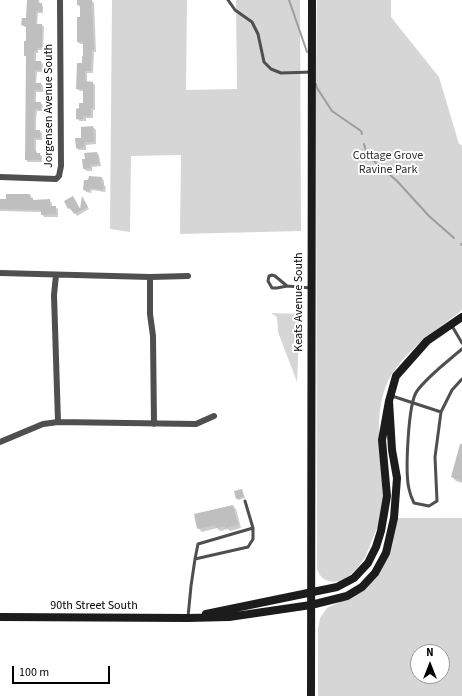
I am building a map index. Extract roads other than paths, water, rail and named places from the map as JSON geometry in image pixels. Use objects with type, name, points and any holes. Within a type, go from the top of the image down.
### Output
[{"type":"street","name":"Jorgensen Avenue South","points":[[0,177],[56,178],[59,176],[61,166],[60,0]]},
{"type":"street","name":"Keats Avenue South","points":[[311,696],[312,0]]},
{"type":"street","points":[[0,273],[150,277],[188,276]]},
{"type":"street","points":[[56,275],[54,295],[58,422]]},
{"type":"street","points":[[150,277],[150,314],[153,336],[154,424]]},
{"type":"street","points":[[390,398],[396,376],[427,341],[462,317]]},
{"type":"street","name":"90th Street South","points":[[188,618],[235,607],[338,587],[354,578],[368,563],[376,547],[381,531],[387,496],[382,440],[390,398]]},
{"type":"street","name":"90th Street South","points":[[0,617],[229,617],[311,605],[347,596],[362,587],[376,573],[386,553],[394,518],[397,478],[392,450],[390,398]]},
{"type":"street","points":[[0,442],[44,424],[58,422],[196,424],[214,416]]},
{"type":"lane","points":[[228,0],[235,10],[252,22],[258,34],[264,62],[271,70],[281,73],[312,72]]},
{"type":"lane","points":[[287,286],[275,276],[268,276],[268,281],[272,288],[287,286],[311,288]]},
{"type":"lane","points":[[451,324],[462,343]]},
{"type":"lane","points":[[462,349],[438,369],[416,392],[407,445],[409,489],[414,504],[429,506],[437,501],[434,457],[442,412],[452,390],[462,379]]},
{"type":"lane","points":[[390,398],[442,412]]},
{"type":"lane","points":[[195,560],[248,547],[252,539],[252,528],[245,501]]},
{"type":"lane","points":[[188,618],[191,586],[198,544],[252,528]]},
{"type":"waterway","points":[[289,0],[307,52]]},
{"type":"waterway","points":[[316,84],[332,111],[361,131],[362,134]]},
{"type":"waterway","points":[[364,144],[367,155],[397,181],[429,216],[454,238]]},
{"type":"park label","name":"Cottage Grove Ravine Park","points":[[388,163]]}]
